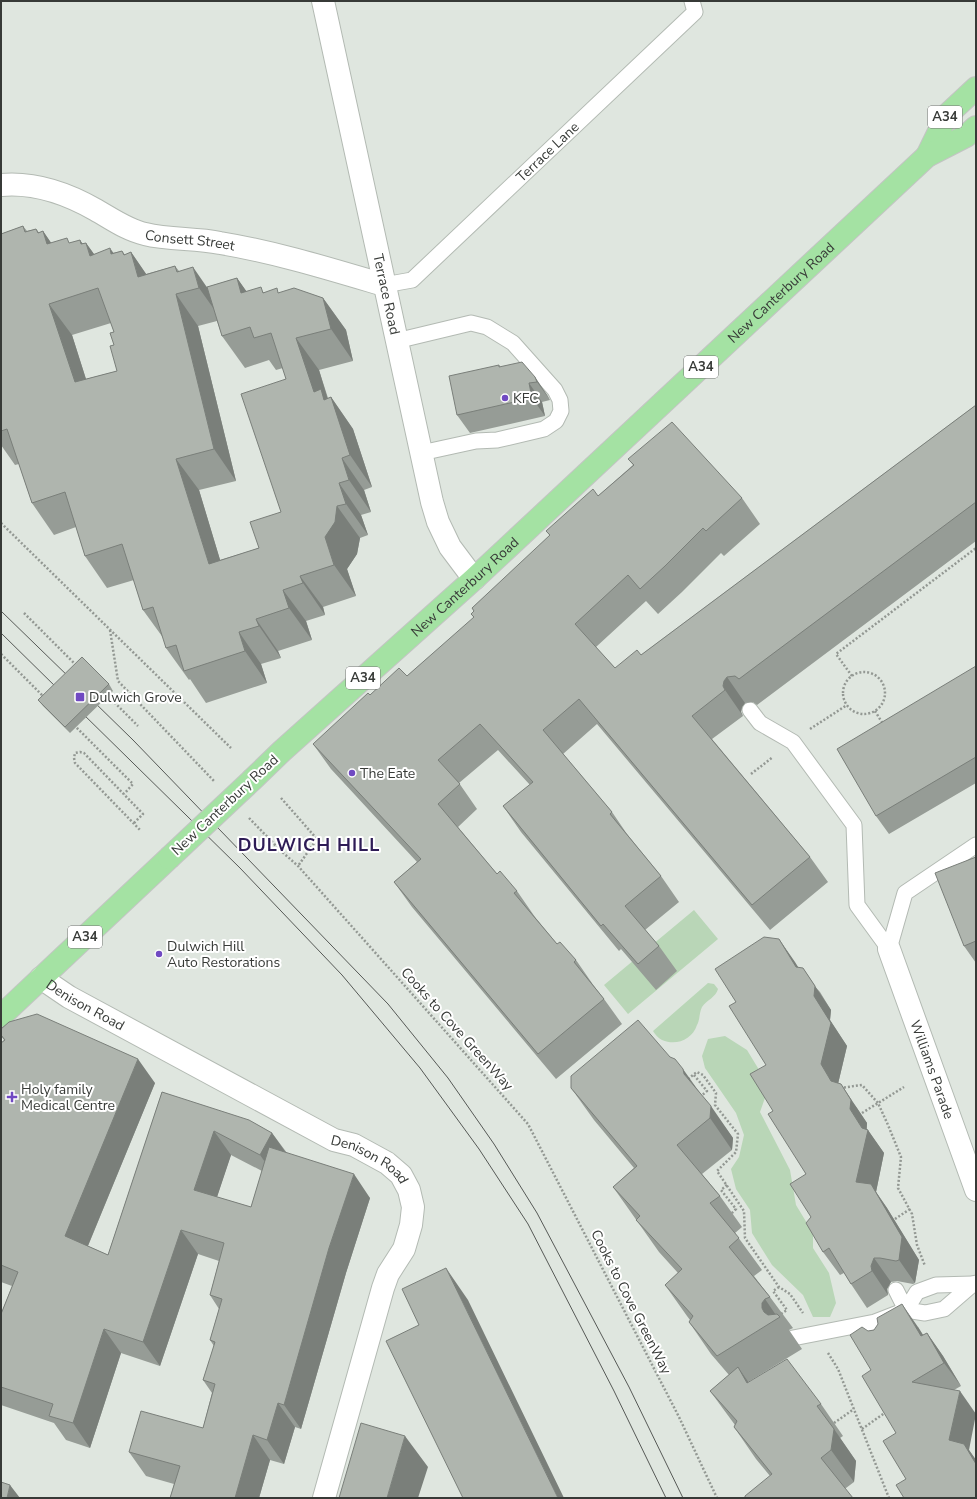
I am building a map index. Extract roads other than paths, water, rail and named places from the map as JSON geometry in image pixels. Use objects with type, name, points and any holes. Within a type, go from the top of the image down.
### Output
[{"type":"highway","name":"New Canterbury Road","points":[[927,156],[947,115],[976,88]]},
{"type":"highway","name":"New Canterbury Road","points":[[1,1016],[282,751],[474,579],[927,156],[966,136],[976,127]]},
{"type":"street","name":"Terrace Road","points":[[323,1],[432,502],[438,522],[450,547],[474,579]]},
{"type":"street","name":"Consett Street","points":[[1,185],[14,184],[50,190],[74,199],[119,224],[144,234],[218,242],[242,247],[323,267],[384,285]]},
{"type":"street","name":"Williams Parade","points":[[889,949],[976,1190]]},
{"type":"street","name":"Denison Road","points":[[41,978],[69,998],[334,1140],[354,1145],[387,1163],[401,1175],[409,1190],[413,1207],[411,1225],[404,1249],[388,1274],[383,1288],[324,1498]]},
{"type":"lane","name":"Terrace Lane","points":[[384,285],[412,280],[695,12],[692,1]]},
{"type":"lane","points":[[396,341],[472,324],[488,327],[513,343],[555,390],[560,400],[561,411],[556,421],[544,429],[497,440],[476,441],[421,453]]},
{"type":"lane","points":[[750,710],[760,723],[793,742],[854,825],[857,905],[889,949]]},
{"type":"lane","points":[[889,949],[905,893],[976,845]]},
{"type":"lane","points":[[906,1310],[925,1313],[944,1309],[974,1283]]},
{"type":"lane","points":[[793,1338],[816,1334],[878,1328],[906,1310],[917,1292],[936,1285],[974,1283]]},
{"type":"lane","points":[[896,1290],[906,1310]]},
{"type":"tram line","points":[[1,611],[73,681]]},
{"type":"tram line","points":[[1,633],[61,692]]},
{"type":"tram line","points":[[90,698],[133,740],[388,1004],[448,1078],[494,1144],[537,1213],[629,1387],[683,1498]]},
{"type":"tram line","points":[[78,709],[240,868],[342,975],[420,1068],[479,1149],[528,1224],[614,1391],[666,1498]]},
{"type":"place","name":"KFC","points":[[505,398]]},
{"type":"place","name":"Dulwich Grove","points":[[80,697]]},
{"type":"place","name":"The Eate","points":[[352,773]]},
{"type":"place","name":"Dulwich Hill Auto Restorations","points":[[159,954]]},
{"type":"place","name":"Holy family Medical Centre","points":[[12,1097]]},
{"type":"district","name":"DULWICH HILL","points":[[309,845]]}]
